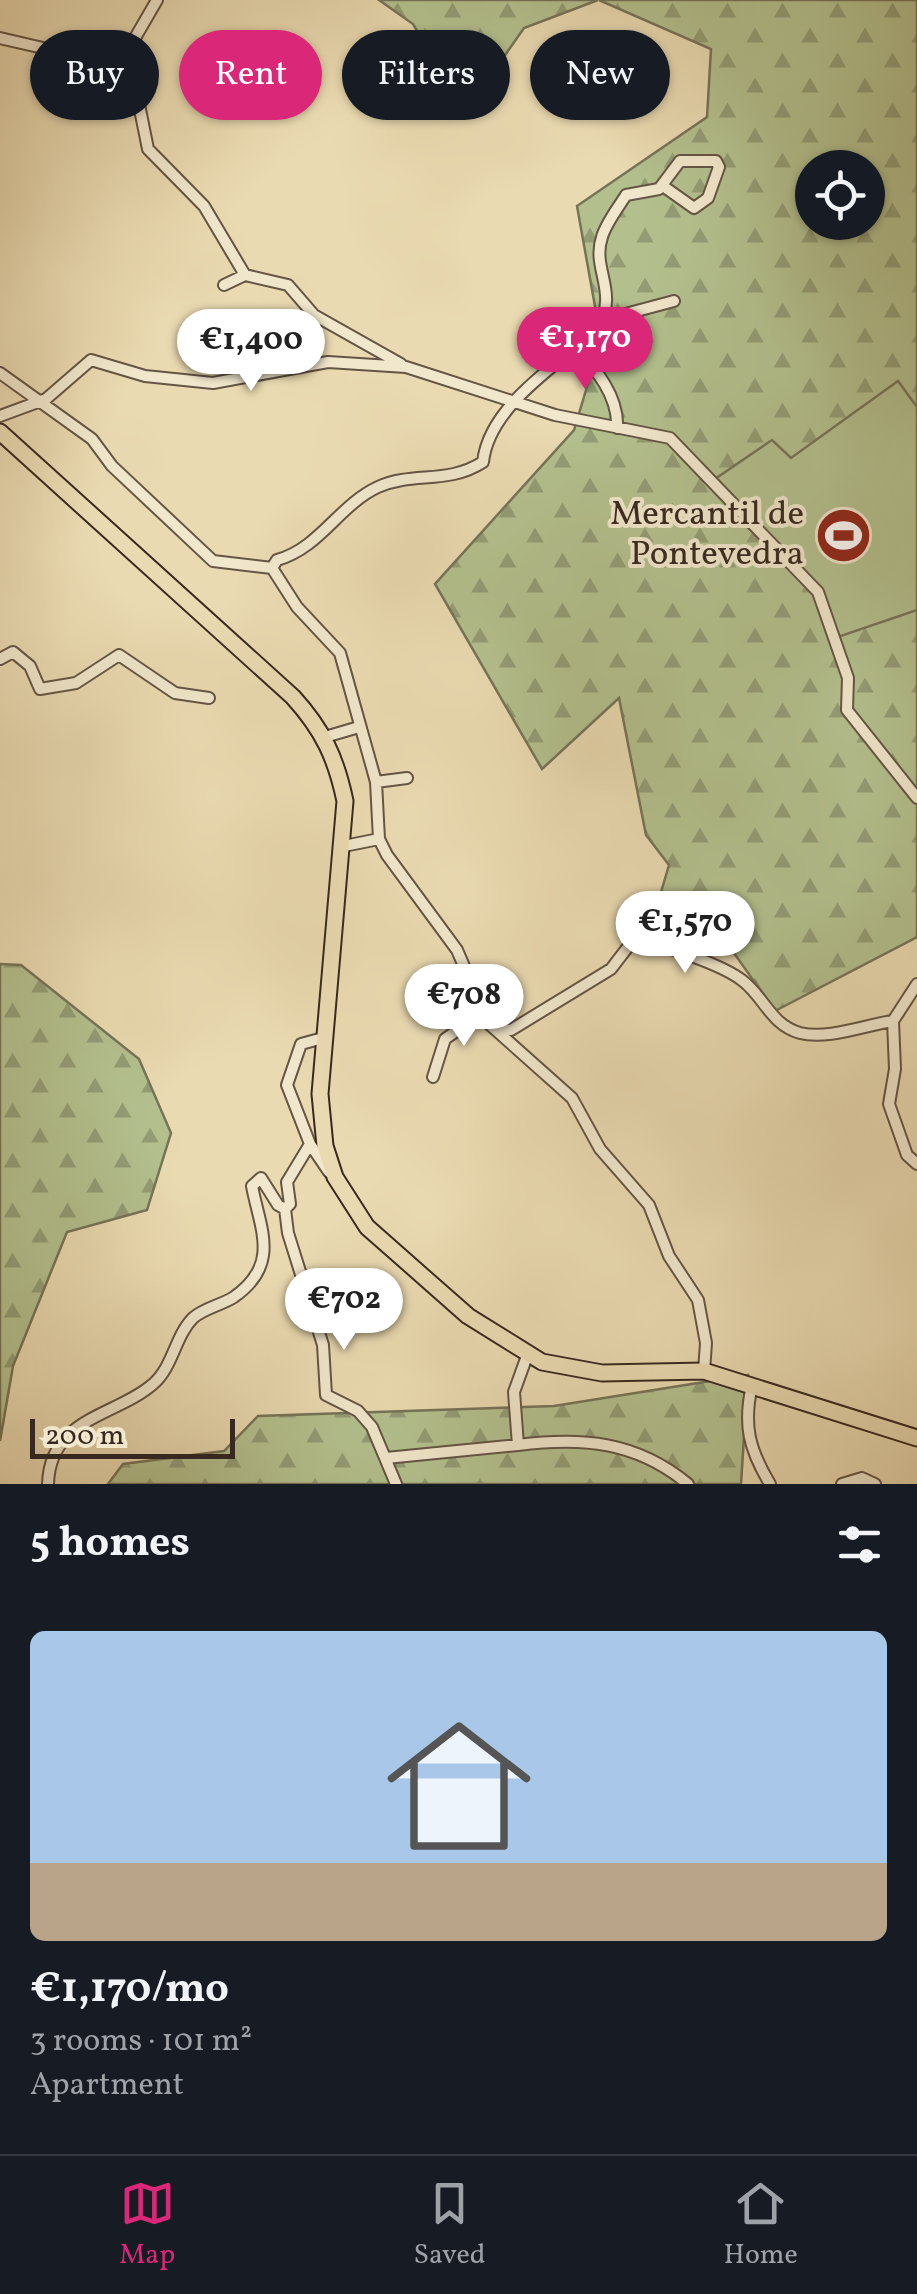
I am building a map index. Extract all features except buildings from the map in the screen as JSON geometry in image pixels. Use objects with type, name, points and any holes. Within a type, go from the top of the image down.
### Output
[{"type":"highway","points":[[0,432],[293,696],[325,737],[337,764],[345,801],[320,1094],[325,1146],[336,1177],[367,1227],[468,1316],[527,1356],[578,1371],[704,1371],[917,1438]]},
{"type":"street","points":[[139,30],[156,0]]},
{"type":"street","points":[[0,38],[30,45]]},
{"type":"street","points":[[142,120],[148,148],[204,206],[245,275]]},
{"type":"street","points":[[272,568],[277,560],[299,554],[377,488],[460,476],[483,462],[485,446],[514,403],[603,320],[609,296],[601,237],[626,195],[663,186],[680,161],[716,162],[719,166],[708,198],[694,208],[663,186]]},
{"type":"street","points":[[224,285],[245,275],[288,285],[314,315],[406,367],[514,403],[670,438],[818,592],[846,669],[847,710],[917,798]]},
{"type":"street","points":[[603,320],[674,301]]},
{"type":"street","points":[[576,348],[596,370],[614,404],[617,428]]},
{"type":"street","points":[[0,416],[37,402],[91,360],[145,376],[213,383],[328,362],[406,367]]},
{"type":"street","points":[[0,373],[92,439],[112,466],[212,561],[272,568]]},
{"type":"street","points":[[272,568],[296,606],[340,654],[376,782],[380,839],[398,871],[457,950],[489,1024],[572,1098],[600,1149],[649,1205],[669,1256],[698,1300],[706,1343],[704,1371]]},
{"type":"street","points":[[0,659],[13,652],[30,666],[40,689],[76,683],[119,655],[175,693],[208,698]]},
{"type":"street","points":[[325,737],[359,727]]},
{"type":"street","points":[[376,782],[406,778]]},
{"type":"street","points":[[344,846],[380,839]]},
{"type":"street","points":[[489,1024],[511,1030],[611,970],[634,939],[672,947],[736,975],[749,985],[771,1016],[796,1032],[819,1036],[893,1021]]},
{"type":"street","points":[[917,984],[893,1021],[890,1119],[907,1155],[917,1164]]},
{"type":"street","points":[[433,1078],[446,1040],[482,1013]]},
{"type":"street","points":[[323,1038],[302,1044],[287,1085],[310,1144],[336,1177]]},
{"type":"street","points":[[285,1208],[290,1204],[286,1182],[310,1144]]},
{"type":"street","points":[[48,1484],[49,1469],[59,1448],[80,1426],[153,1385],[193,1318],[246,1286],[266,1242],[254,1198],[255,1180],[266,1182],[278,1206],[285,1208]]},
{"type":"street","points":[[285,1208],[288,1233],[324,1345],[326,1394],[358,1411],[372,1427],[396,1484]]},
{"type":"street","points":[[518,1445],[514,1392],[527,1356]]},
{"type":"street","points":[[752,1385],[744,1419],[750,1448],[770,1484]]},
{"type":"street","points":[[386,1458],[564,1439],[605,1442],[633,1449],[688,1484]]},
{"type":"street","points":[[842,1484],[862,1478],[875,1484]]},
{"type":"green space","points":[[379,0],[598,0],[524,28],[510,48],[510,30],[417,30]]},
{"type":"green space","points":[[599,0],[917,0],[917,937],[775,1011],[712,922],[656,909],[669,865],[646,835],[619,698],[542,769],[435,584],[574,430],[601,340],[577,206],[707,117],[711,49]]},
{"type":"green space","name":"Mercantil de Pontevedra","points":[[898,381],[917,407],[917,610],[838,637],[823,591],[715,479],[772,440],[791,458]]},
{"type":"green space","points":[[0,964],[21,965],[139,1059],[171,1133],[147,1210],[67,1232],[13,1366],[0,1441]]},
{"type":"green space","points":[[748,1375],[741,1484],[108,1484],[123,1464],[224,1451],[258,1416],[554,1406]]},
{"type":"place","name":"Mercantil de Pontevedra","points":[[843,535]]}]
